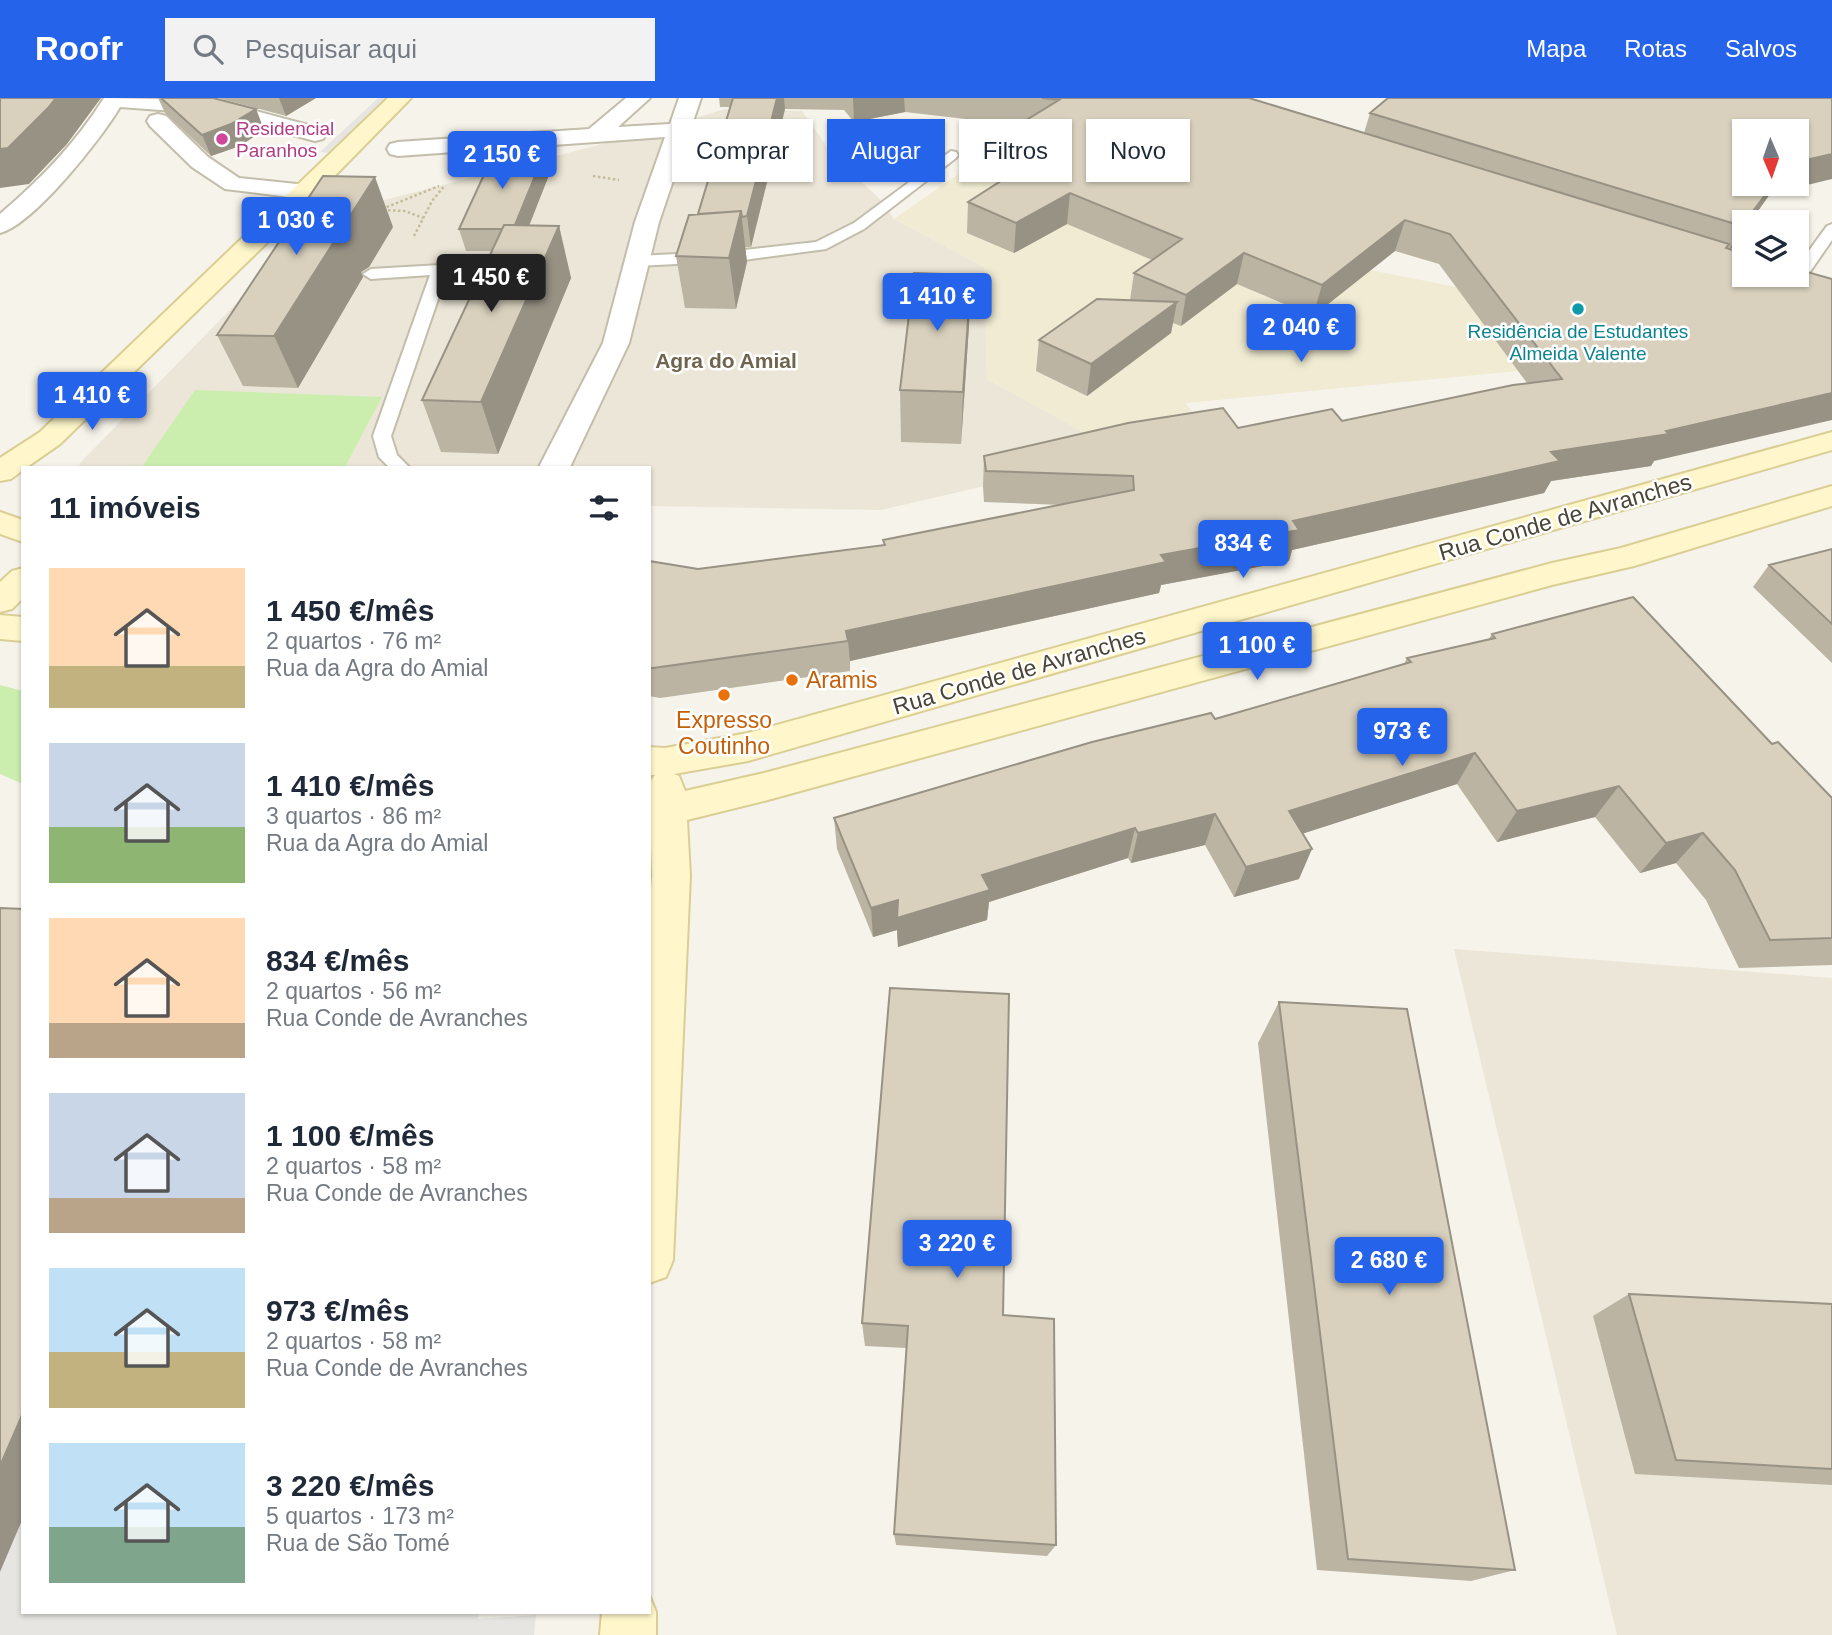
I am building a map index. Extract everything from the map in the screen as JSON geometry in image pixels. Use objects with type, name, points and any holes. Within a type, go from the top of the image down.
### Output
[{"type":"street","points":[[0,472],[50,438],[400,98]]},
{"type":"street","points":[[593,137],[639,98]]},
{"type":"street","points":[[681,119],[690,98]]},
{"type":"street","points":[[0,226],[33,199],[100,124],[115,99],[165,113],[200,162],[233,184],[306,192]]},
{"type":"street","points":[[100,124],[215,107],[316,134]]},
{"type":"street","points":[[398,149],[672,130]]},
{"type":"street","points":[[555,466],[617,344],[637,261],[672,143]]},
{"type":"street","points":[[42,466],[50,438]]},
{"type":"street","name":"Rua Conde de Avranches","points":[[657,762],[761,743],[1832,441]]},
{"type":"street","name":"Rua Conde de Avranches","points":[[658,810],[764,788],[1552,574],[1623,558],[1832,496]]},
{"type":"street","points":[[0,522],[21,531]]},
{"type":"street","points":[[0,601],[21,582]]},
{"type":"street","points":[[0,627],[21,629]]},
{"type":"street","points":[[651,1224],[671,876],[658,810],[657,762]]},
{"type":"street","points":[[628,1635],[629,1614]]},
{"type":"lane","points":[[637,261],[736,256],[820,246],[859,226],[951,155]]},
{"type":"lane","points":[[1790,289],[1832,229]]},
{"type":"lane","points":[[371,274],[440,270],[382,436],[388,457],[399,466]]},
{"type":"path","points":[[381,209],[405,211],[423,218],[446,184]]},
{"type":"shaded area","points":[[378,98],[387,98],[329,153],[320,152]]},
{"type":"shaded area","points":[[725,109],[802,111],[808,119],[692,119]]},
{"type":"shaded area","points":[[672,125],[672,182],[813,182],[813,127],[827,147],[827,182],[861,182],[880,199],[894,219],[984,267],[987,379],[1123,454],[881,510],[651,506],[651,466],[79,466],[322,216]]},
{"type":"shaded area","points":[[959,174],[959,182],[1072,182],[1072,180],[1370,270],[1456,287],[1518,371],[1185,403],[1216,439],[1123,454],[987,379],[984,267],[894,219]]},
{"type":"shaded area","points":[[1454,949],[1832,978],[1832,1635],[1617,1635]]},
{"type":"shaded area","points":[[21,1523],[21,1614],[479,1614],[478,1619],[536,1615],[534,1635],[0,1635],[0,1572]]},
{"type":"green space","points":[[195,390],[382,397],[346,466],[143,466]]},
{"type":"green space","points":[[0,685],[21,690],[21,783],[0,774]]},
{"type":"building","points":[[0,98],[56,98],[8,148],[0,149]]},
{"type":"building","points":[[161,98],[213,98],[256,109],[231,124],[202,135]]},
{"type":"building","points":[[733,98],[777,98],[772,119],[727,119]]},
{"type":"building","points":[[1042,98],[1249,98],[1729,244],[1726,248],[1732,250],[1732,287],[1809,287],[1809,272],[1832,279],[1832,393],[1666,431],[1669,434],[1551,452],[1560,461],[1293,521],[1299,530],[1161,555],[1166,562],[846,631],[848,641],[651,668],[651,561],[698,569],[885,545],[883,540],[1134,490],[1133,476],[986,471],[984,456],[1128,423],[1223,408],[1238,428],[1332,409],[1342,421],[1513,385],[1562,379],[1450,234],[1405,220],[1322,285],[1244,253],[1186,295],[1134,273],[1182,239],[1070,193],[1016,223],[968,202],[999,182],[1072,182],[1072,119],[1028,119],[1059,100]]},
{"type":"building","points":[[1388,98],[1832,98],[1832,154],[1810,159],[1810,119],[1732,119],[1732,196],[1764,196],[1754,210],[1732,210],[1732,223],[1370,113]]},
{"type":"building","points":[[494,153],[544,154],[515,225],[504,225],[502,229],[459,229]]},
{"type":"building","points":[[323,176],[375,177],[350,216],[341,222],[344,226],[274,336],[217,335]]},
{"type":"building","points":[[708,182],[756,182],[747,216],[742,217],[741,211],[698,214]]},
{"type":"building","points":[[741,211],[729,258],[676,256],[689,215]]},
{"type":"building","points":[[504,225],[559,226],[481,402],[422,400]]},
{"type":"building","points":[[914,273],[971,275],[963,392],[900,390]]},
{"type":"building","points":[[1097,299],[1177,302],[1091,364],[1039,340]]},
{"type":"building","points":[[1832,549],[1832,624],[1769,565]]},
{"type":"building","points":[[1633,597],[1772,744],[1778,742],[1832,798],[1832,938],[1770,940],[1735,870],[1703,833],[1666,843],[1619,786],[1517,811],[1475,753],[1289,811],[1312,849],[1246,867],[1215,814],[1138,833],[1135,828],[982,875],[990,890],[897,918],[898,900],[871,908],[834,818],[1092,742],[1211,713],[1215,719],[1411,662],[1407,658],[1495,638],[1492,634]]},
{"type":"building","points":[[0,908],[21,909],[21,1418],[0,1466]]},
{"type":"building","points":[[890,988],[1009,994],[1003,1315],[1054,1319],[1056,1545],[894,1534],[908,1326],[862,1323]]},
{"type":"building","points":[[1279,1002],[1407,1009],[1515,1570],[1348,1559]]},
{"type":"building","points":[[1629,1294],[1832,1304],[1832,1469],[1676,1460]]},
{"type":"place","name":"Residencial Paranhos","points":[[222,139]]},
{"type":"place","name":"Residência de Estudantes Almeida Valente","points":[[1578,309]]},
{"type":"place","name":"Aramis","points":[[792,680]]},
{"type":"place","name":"Expresso Coutinho","points":[[724,695]]},
{"type":"district","name":"Agra do Amial","points":[[726,361]]}]
